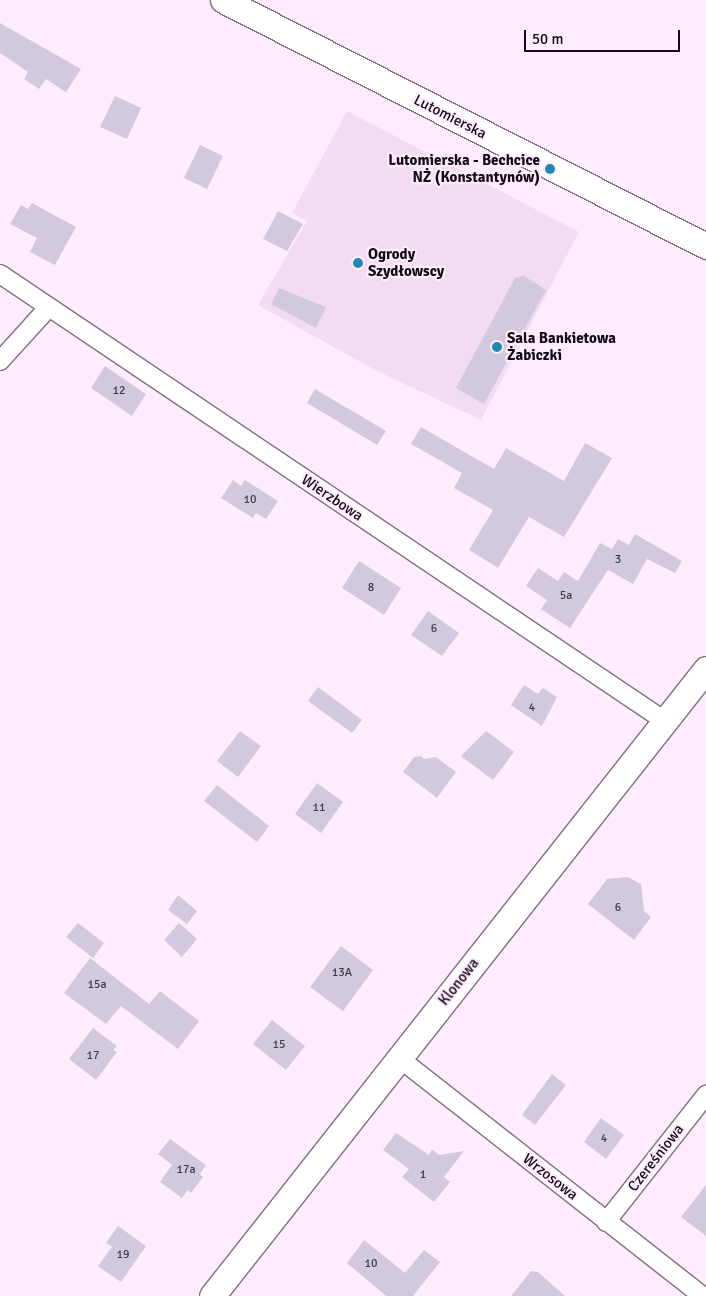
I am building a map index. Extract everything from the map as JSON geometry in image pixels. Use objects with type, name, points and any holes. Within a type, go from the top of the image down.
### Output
[{"type":"street","name":"Lutomierska","points":[[223,0],[706,246]]},
{"type":"street","name":"Wierzbowa","points":[[0,274],[665,721]]},
{"type":"street","points":[[0,361],[48,308]]},
{"type":"street","name":"Klonowa","points":[[212,1296],[706,669]]},
{"type":"street","name":"Wrzosowa","points":[[399,1058],[702,1296]]},
{"type":"street","name":"Czereśniowa","points":[[606,1222],[706,1095]]},
{"type":"shaded area","points":[[347,111],[579,232],[481,420],[375,370],[258,305],[307,221],[292,213]]},
{"type":"building","points":[[0,23],[81,69],[66,92],[46,79],[39,89],[24,79],[28,72],[0,53]]},
{"type":"building","points":[[115,96],[141,108],[127,139],[100,127]]},
{"type":"building","points":[[200,145],[223,156],[207,189],[184,178]]},
{"type":"building","points":[[32,203],[76,227],[55,265],[30,252],[37,238],[10,224],[21,205],[28,209]]},
{"type":"building","points":[[278,211],[303,224],[287,251],[263,239]]},
{"type":"building","name":"Sala Bankietowa Żabiczki","points":[[524,276],[546,290],[484,404],[456,388],[515,278]]},
{"type":"building","points":[[279,288],[326,307],[316,328],[271,304]]},
{"type":"building","points":[[105,366],[146,394],[132,416],[91,388]]},
{"type":"building","points":[[315,389],[386,431],[377,445],[307,403]]},
{"type":"building","points":[[421,427],[494,469],[506,448],[564,481],[585,443],[612,458],[564,537],[529,517],[498,568],[469,550],[493,510],[454,488],[462,473],[411,444]]},
{"type":"building","points":[[233,480],[241,486],[245,480],[278,501],[266,519],[256,513],[253,518],[221,498]]},
{"type":"building","points":[[635,534],[682,561],[675,573],[647,559],[633,584],[608,570],[570,628],[541,609],[547,600],[526,586],[538,568],[558,581],[564,572],[578,581],[600,543],[612,549],[618,539],[629,545]]},
{"type":"building","points":[[359,561],[401,588],[384,615],[342,588]]},
{"type":"building","points":[[428,611],[459,633],[442,656],[411,635]]},
{"type":"building","points":[[524,685],[538,694],[543,688],[557,697],[542,726],[511,705]]},
{"type":"building","points":[[318,687],[362,720],[352,733],[308,701]]},
{"type":"building","points":[[240,731],[261,746],[238,777],[217,761]]},
{"type":"building","points":[[486,731],[514,752],[493,780],[461,756]]},
{"type":"building","points":[[421,756],[424,759],[436,757],[456,772],[437,798],[403,772],[414,757]]},
{"type":"building","points":[[317,783],[343,802],[321,833],[295,814]]},
{"type":"building","points":[[217,785],[269,826],[257,842],[204,801]]},
{"type":"building","points":[[628,877],[641,884],[644,911],[651,917],[634,940],[588,904],[607,879]]},
{"type":"building","points":[[178,895],[197,911],[187,924],[168,910]]},
{"type":"building","points":[[78,923],[104,943],[93,958],[66,937]]},
{"type":"building","points":[[179,923],[197,939],[182,957],[164,940]]},
{"type":"building","points":[[341,946],[373,970],[343,1011],[310,987]]},
{"type":"building","points":[[90,958],[149,1004],[160,991],[199,1021],[178,1049],[121,1006],[106,1024],[64,993]]},
{"type":"building","points":[[272,1020],[305,1046],[286,1070],[253,1044]]},
{"type":"building","points":[[93,1028],[117,1046],[113,1050],[117,1052],[96,1080],[69,1059]]},
{"type":"building","points":[[552,1074],[566,1085],[535,1125],[522,1115]]},
{"type":"building","points":[[601,1118],[624,1135],[606,1159],[584,1142]]},
{"type":"building","points":[[396,1133],[429,1155],[432,1149],[439,1155],[464,1151],[444,1177],[450,1182],[434,1202],[402,1177],[409,1169],[383,1150]]},
{"type":"building","points":[[170,1139],[206,1165],[200,1174],[203,1177],[191,1193],[188,1190],[182,1198],[160,1182],[172,1165],[158,1154]]},
{"type":"building","points":[[706,1185],[706,1236],[681,1217]]},
{"type":"building","points":[[118,1226],[146,1246],[121,1282],[98,1266],[112,1247],[106,1243]]},
{"type":"building","points":[[364,1240],[405,1273],[424,1250],[440,1262],[413,1296],[386,1296],[347,1263]]},
{"type":"building","points":[[531,1271],[538,1272],[565,1296],[511,1296]]},
{"type":"place","name":"Lutomierska - Bechcice NŻ (Konstantynów)","points":[[550,169]]},
{"type":"place","name":"Ogrody Szydłowscy","points":[[358,263]]},
{"type":"place","name":"Sala Bankietowa Żabiczki","points":[[497,347]]}]
